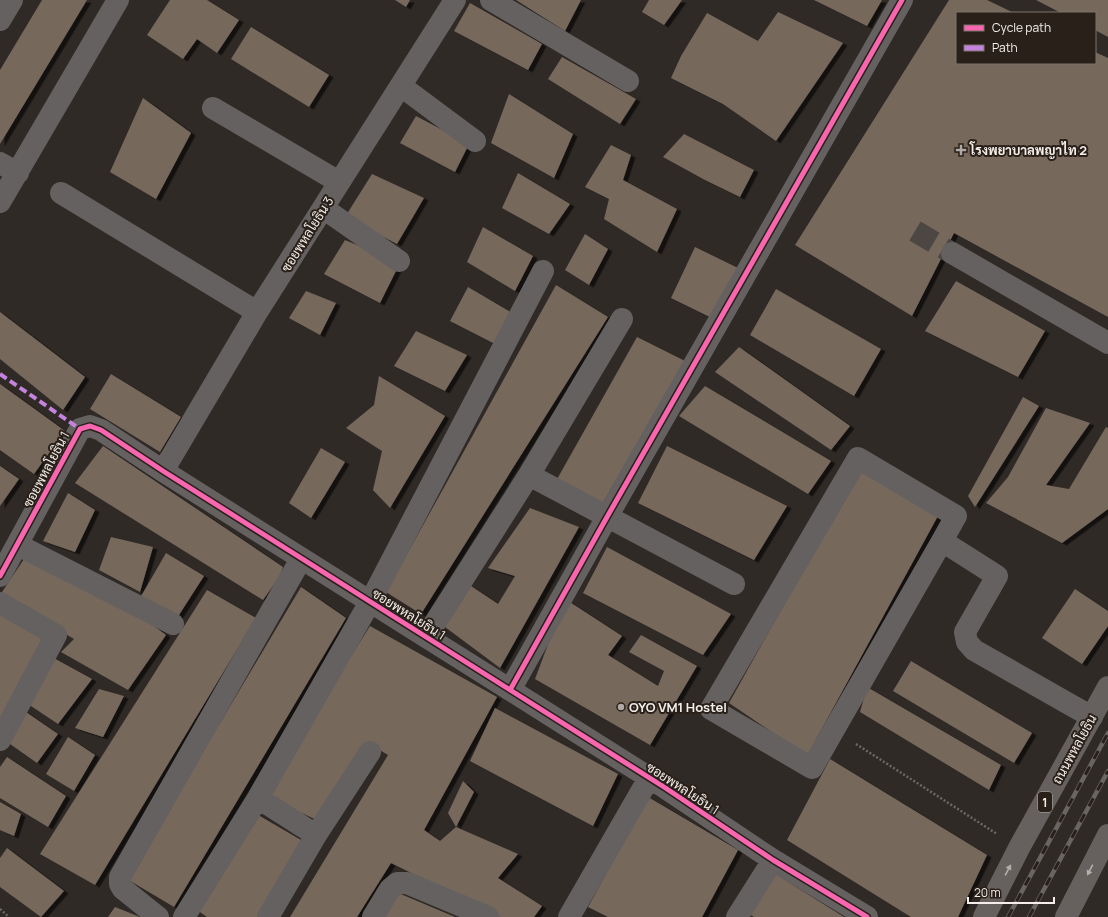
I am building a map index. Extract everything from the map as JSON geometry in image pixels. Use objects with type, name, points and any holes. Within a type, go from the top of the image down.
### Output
[{"type":"main road","name":"ถนนพหลโยธิน","points":[[984,917],[1019,848],[1108,687]]},
{"type":"main road","points":[[1066,917],[1108,835]]},
{"type":"street","points":[[0,20],[12,0]]},
{"type":"street","points":[[0,202],[9,168],[118,0]]},
{"type":"street","name":"ซอยพหลโยธิน 3","points":[[163,471],[257,312],[456,0]]},
{"type":"street","points":[[491,0],[628,81]]},
{"type":"street","points":[[510,690],[606,517],[902,0]]},
{"type":"street","points":[[401,86],[475,141]]},
{"type":"street","points":[[213,108],[340,182]]},
{"type":"street","points":[[61,193],[257,312]]},
{"type":"street","points":[[323,208],[399,261]]},
{"type":"street","points":[[952,252],[1108,343]]},
{"type":"street","points":[[184,917],[258,798],[370,602],[543,271]]},
{"type":"street","points":[[426,637],[529,476],[622,319]]},
{"type":"street","name":"ซอยพหลโยธิน 1","points":[[0,576],[80,429],[90,426],[101,430],[301,559],[664,787],[772,860],[866,917]]},
{"type":"street","points":[[858,458],[956,516],[835,730],[812,768],[711,709],[858,458]]},
{"type":"street","points":[[529,476],[734,584]]},
{"type":"street","points":[[942,542],[996,576],[965,632],[967,642],[974,650],[1092,717]]},
{"type":"street","points":[[18,545],[173,624]]},
{"type":"street","points":[[158,917],[123,889],[120,884],[120,877],[301,559]]},
{"type":"street","points":[[0,603],[56,635],[0,740]]},
{"type":"street","points":[[268,917],[316,835],[370,752]]},
{"type":"street","points":[[569,917],[649,778]]},
{"type":"street","points":[[258,798],[316,835]]},
{"type":"street","points":[[737,917],[772,860]]},
{"type":"street","points":[[373,917],[390,889],[397,883],[407,883],[482,916]]},
{"type":"path","points":[[835,730],[1019,848]]},
{"type":"path","points":[[0,909],[9,917]]},
{"type":"building","points":[[42,0],[87,0],[0,144],[0,70]]},
{"type":"building","points":[[170,0],[207,0],[239,20],[217,53],[197,39],[183,59],[147,35]]},
{"type":"building","points":[[395,0],[410,0],[406,7]]},
{"type":"building","points":[[516,0],[581,0],[565,31]]},
{"type":"building","points":[[649,0],[682,0],[664,25],[642,12]]},
{"type":"building","points":[[814,0],[882,0],[867,26]]},
{"type":"building","name":"โรงพยาบาลพญาไท 2","points":[[949,0],[987,0],[1012,12],[956,12],[956,64],[1096,64],[1096,52],[1108,58],[1108,317],[954,233],[912,316],[795,245]]},
{"type":"building","points":[[1036,0],[1108,0],[1108,37],[1096,31],[1096,12],[1059,12]]},
{"type":"building","points":[[470,3],[542,44],[528,70],[454,31]]},
{"type":"building","points":[[778,12],[843,43],[776,141],[723,104],[671,78],[681,56],[707,13],[758,41]]},
{"type":"building","points":[[251,27],[329,75],[309,107],[231,59]]},
{"type":"building","points":[[562,57],[636,99],[620,124],[548,79]]},
{"type":"building","points":[[509,94],[573,134],[554,178],[491,143]]},
{"type":"building","points":[[143,98],[191,133],[156,199],[110,172]]},
{"type":"building","points":[[416,116],[469,144],[455,172],[400,143]]},
{"type":"building","points":[[684,134],[754,170],[740,197],[663,157]]},
{"type":"building","points":[[611,145],[631,155],[623,180],[677,209],[657,252],[604,219],[609,199],[585,187]]},
{"type":"building","points":[[518,173],[570,204],[549,234],[502,208]]},
{"type":"building","points":[[372,174],[424,198],[397,244],[345,217]]},
{"type":"building","points":[[483,227],[533,256],[515,291],[467,262]]},
{"type":"building","points":[[585,234],[608,249],[589,285],[565,270]]},
{"type":"building","points":[[345,240],[400,263],[380,303],[324,274]]},
{"type":"building","points":[[695,247],[740,269],[716,320],[671,298]]},
{"type":"building","points":[[956,281],[1045,331],[1018,377],[925,331]]},
{"type":"building","points":[[556,285],[608,317],[421,614],[386,592]]},
{"type":"building","points":[[468,287],[514,314],[497,345],[450,321]]},
{"type":"building","points":[[776,289],[881,349],[854,396],[750,335]]},
{"type":"building","points":[[306,291],[336,303],[320,335],[289,318]]},
{"type":"building","points":[[0,312],[85,377],[63,410],[0,359]]},
{"type":"building","points":[[416,331],[467,355],[445,391],[394,366]]},
{"type":"building","points":[[637,337],[685,361],[602,504],[556,481]]},
{"type":"building","points":[[739,347],[850,426],[831,450],[715,372]]},
{"type":"building","points":[[111,374],[181,417],[160,452],[90,409]]},
{"type":"building","points":[[379,376],[445,416],[390,508],[373,490],[382,451],[346,428],[374,405]]},
{"type":"building","points":[[0,384],[65,431],[34,474],[0,450]]},
{"type":"building","points":[[705,386],[831,461],[808,494],[679,416]]},
{"type":"building","points":[[1023,397],[1039,406],[975,507],[968,496]]},
{"type":"building","points":[[1046,408],[1090,423],[1046,485],[1069,489],[1106,427],[1108,428],[1108,509],[1062,543],[986,503],[1008,477]]},
{"type":"building","points":[[103,446],[283,567],[280,576],[263,600],[75,483]]},
{"type":"building","points":[[667,446],[787,506],[754,560],[638,503]]},
{"type":"building","points":[[321,448],[345,462],[311,518],[289,503]]},
{"type":"building","points":[[0,466],[19,479],[0,506]]},
{"type":"building","points":[[859,470],[939,514],[807,756],[729,703]]},
{"type":"building","points":[[68,493],[95,510],[75,552],[43,541]]},
{"type":"building","points":[[530,508],[579,527],[500,668],[445,627],[471,586],[498,604],[515,576],[488,568]]},
{"type":"building","points":[[111,537],[153,547],[140,592],[99,570]]},
{"type":"building","points":[[607,547],[731,614],[703,655],[583,593]]},
{"type":"building","points":[[28,553],[138,614],[166,635],[128,690],[61,652],[74,639],[0,595]]},
{"type":"building","points":[[166,553],[204,576],[177,618],[140,598]]},
{"type":"building","points":[[301,587],[346,618],[174,907],[127,879]]},
{"type":"building","points":[[1075,589],[1108,611],[1108,626],[1082,664],[1042,638]]},
{"type":"building","points":[[207,590],[256,618],[95,885],[40,854]]},
{"type":"building","points":[[565,599],[622,636],[608,655],[658,686],[664,671],[629,652],[641,635],[697,666],[650,745],[535,679]]},
{"type":"building","points":[[0,612],[46,636],[0,723]]},
{"type":"building","points":[[370,626],[497,697],[424,830],[440,841],[456,827],[518,854],[498,878],[542,906],[534,917],[500,917],[391,863],[357,917],[290,917],[388,755],[368,743],[321,822],[263,795]]},
{"type":"building","points":[[50,656],[92,679],[58,724],[28,704]]},
{"type":"building","points":[[911,661],[1032,733],[1014,763],[893,691]]},
{"type":"building","points":[[867,687],[1001,765],[989,790],[860,712]]},
{"type":"building","points":[[99,689],[124,696],[103,737],[75,728]]},
{"type":"building","points":[[20,708],[58,734],[37,763],[3,739]]},
{"type":"building","points":[[495,708],[618,774],[593,826],[470,761]]},
{"type":"building","points":[[68,737],[95,755],[74,791],[46,774]]},
{"type":"building","points":[[7,757],[66,796],[48,827],[0,798],[0,767]]},
{"type":"building","points":[[830,759],[987,855],[958,917],[911,917],[787,840]]},
{"type":"building","points":[[463,781],[474,792],[456,827],[448,813]]},
{"type":"building","points":[[648,797],[738,850],[702,917],[608,917],[588,907]]},
{"type":"building","points":[[0,802],[21,814],[14,836],[0,830]]},
{"type":"building","points":[[253,812],[301,840],[257,917],[207,917],[197,910]]},
{"type":"building","points":[[7,848],[64,891],[41,917],[0,887],[0,858]]},
{"type":"building","points":[[774,873],[844,917],[754,917],[746,912]]},
{"type":"building","points":[[396,892],[455,917],[380,917]]},
{"type":"building","points":[[115,907],[140,917],[108,917]]},
{"type":"tunnel","points":[[915,231],[952,253]]},
{"type":"railway","points":[[1008,917],[1108,733]]},
{"type":"railway","points":[[1029,917],[1108,771]]},
{"type":"marked path","points":[[0,374],[80,429]]},
{"type":"cycle path","points":[[510,690],[902,0]]},
{"type":"cycle path","points":[[0,576],[80,429],[90,426],[101,430],[163,471],[664,787],[773,860],[867,917]]},
{"type":"place","name":"โรงพยาบาลพญาไท 2","points":[[961,150]]},
{"type":"place","name":"OYO VM1 Hostel","points":[[621,707]]}]
